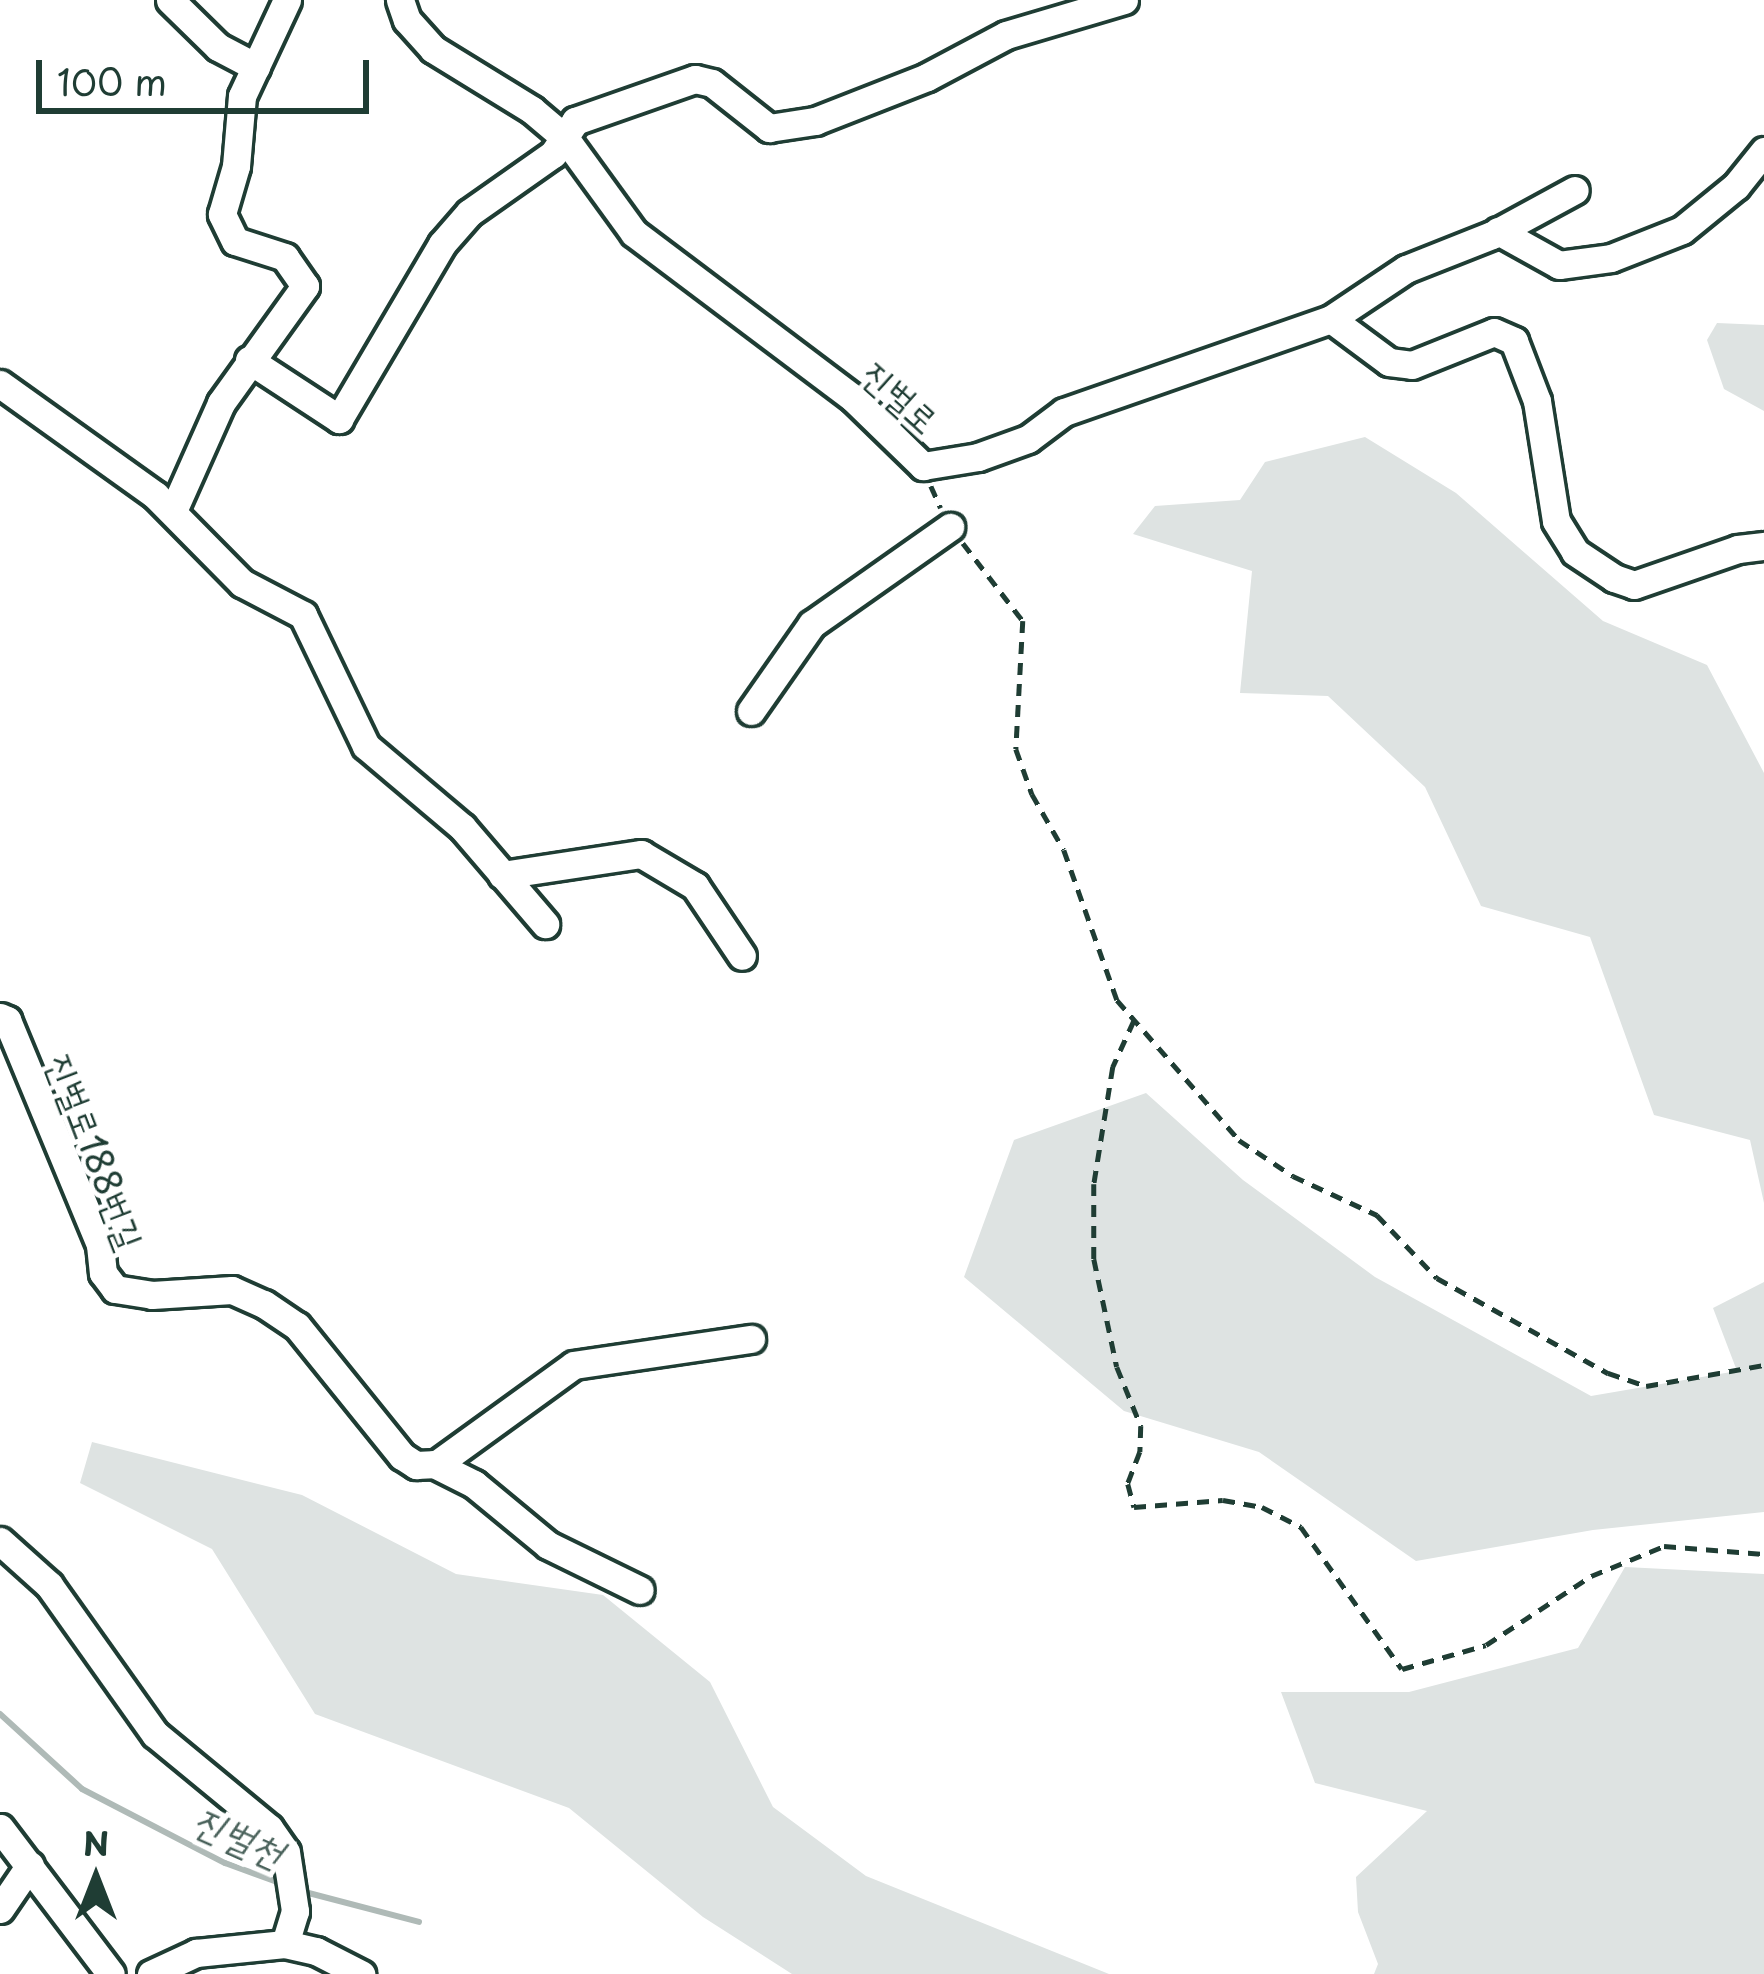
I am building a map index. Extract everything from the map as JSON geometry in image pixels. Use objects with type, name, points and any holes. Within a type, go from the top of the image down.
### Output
[{"type":"street","points":[[170,0],[218,47],[256,68]]},
{"type":"street","points":[[173,511],[196,448],[249,360],[305,286],[285,257],[235,241],[221,214],[236,166],[242,96],[286,0]]},
{"type":"street","name":"진벌로","points":[[400,0],[407,20],[433,49],[532,110],[563,136],[634,232],[853,398],[923,466],[978,458],[1028,439],[1064,412],[1331,319],[1406,269],[1498,232],[1575,190]]},
{"type":"street","points":[[249,360],[339,419],[442,244],[469,213],[553,154],[574,122],[695,79],[712,83],[769,128],[815,121],[943,70],[1006,34],[1124,0]]},
{"type":"street","points":[[1498,232],[1559,265],[1611,258],[1682,230],[1736,186],[1764,151]]},
{"type":"street","points":[[1331,319],[1389,362],[1412,365],[1494,332],[1514,341],[1537,401],[1556,521],[1575,552],[1614,578],[1634,585],[1738,549],[1764,546]]},
{"type":"street","points":[[0,384],[173,511],[242,583],[303,615],[367,746],[419,785],[545,924]]},
{"type":"street","points":[[751,711],[796,640],[812,624],[950,527]]},
{"type":"street","points":[[502,875],[640,854],[695,886],[742,956]]},
{"type":"street","name":"진벌로188번길","points":[[0,1017],[7,1020],[100,1245],[103,1273],[116,1289],[152,1295],[232,1290],[265,1304],[297,1327],[402,1456],[416,1465],[434,1464]]},
{"type":"street","points":[[640,1589],[548,1545],[474,1484],[434,1464],[574,1365],[751,1339]]},
{"type":"street","points":[[0,1540],[49,1585],[155,1734],[269,1828],[289,1866],[295,1911],[285,1944]]},
{"type":"street","points":[[0,1828],[111,1974]]},
{"type":"street","points":[[0,1910],[30,1865]]},
{"type":"street","points":[[151,1974],[196,1953],[285,1944],[316,1951],[361,1974]]},
{"type":"path","points":[[923,466],[950,527],[1023,622],[1016,749],[1032,794],[1064,850],[1118,1000],[1239,1140],[1293,1176],[1377,1215],[1437,1278],[1608,1373],[1646,1386],[1764,1365]]},
{"type":"path","points":[[1134,1022],[1113,1067],[1094,1184],[1094,1259],[1117,1367],[1141,1426],[1140,1452],[1128,1484],[1134,1507],[1223,1500],[1262,1508],[1301,1527],[1402,1670],[1486,1645],[1591,1576],[1664,1546],[1764,1554]]},
{"type":"shaded area","points":[[1717,323],[1764,325],[1764,411],[1724,389],[1707,340]]},
{"type":"shaded area","points":[[1365,437],[1456,493],[1603,621],[1707,665],[1764,773],[1764,1203],[1750,1140],[1654,1115],[1590,937],[1481,906],[1425,787],[1328,696],[1240,693],[1252,571],[1133,534],[1155,506],[1240,500],[1265,462]]},
{"type":"shaded area","points":[[1146,1093],[1243,1180],[1375,1277],[1591,1396],[1737,1371],[1713,1308],[1764,1282],[1764,1512],[1593,1530],[1416,1561],[1259,1452],[1124,1411],[964,1277],[1014,1140]]},
{"type":"shaded area","points":[[92,1442],[302,1495],[456,1574],[603,1595],[710,1682],[773,1807],[866,1876],[1109,1974],[792,1974],[703,1917],[569,1808],[315,1714],[212,1549],[80,1483]]},
{"type":"shaded area","points":[[1625,1567],[1764,1574],[1764,1974],[1374,1974],[1378,1964],[1358,1912],[1356,1877],[1427,1811],[1315,1783],[1281,1692],[1409,1692],[1578,1648]]},
{"type":"waterway","name":"진벌천","points":[[0,1714],[82,1789],[225,1863],[283,1884]]},
{"type":"waterway","name":"진벌천","points":[[301,1891],[419,1922]]}]
